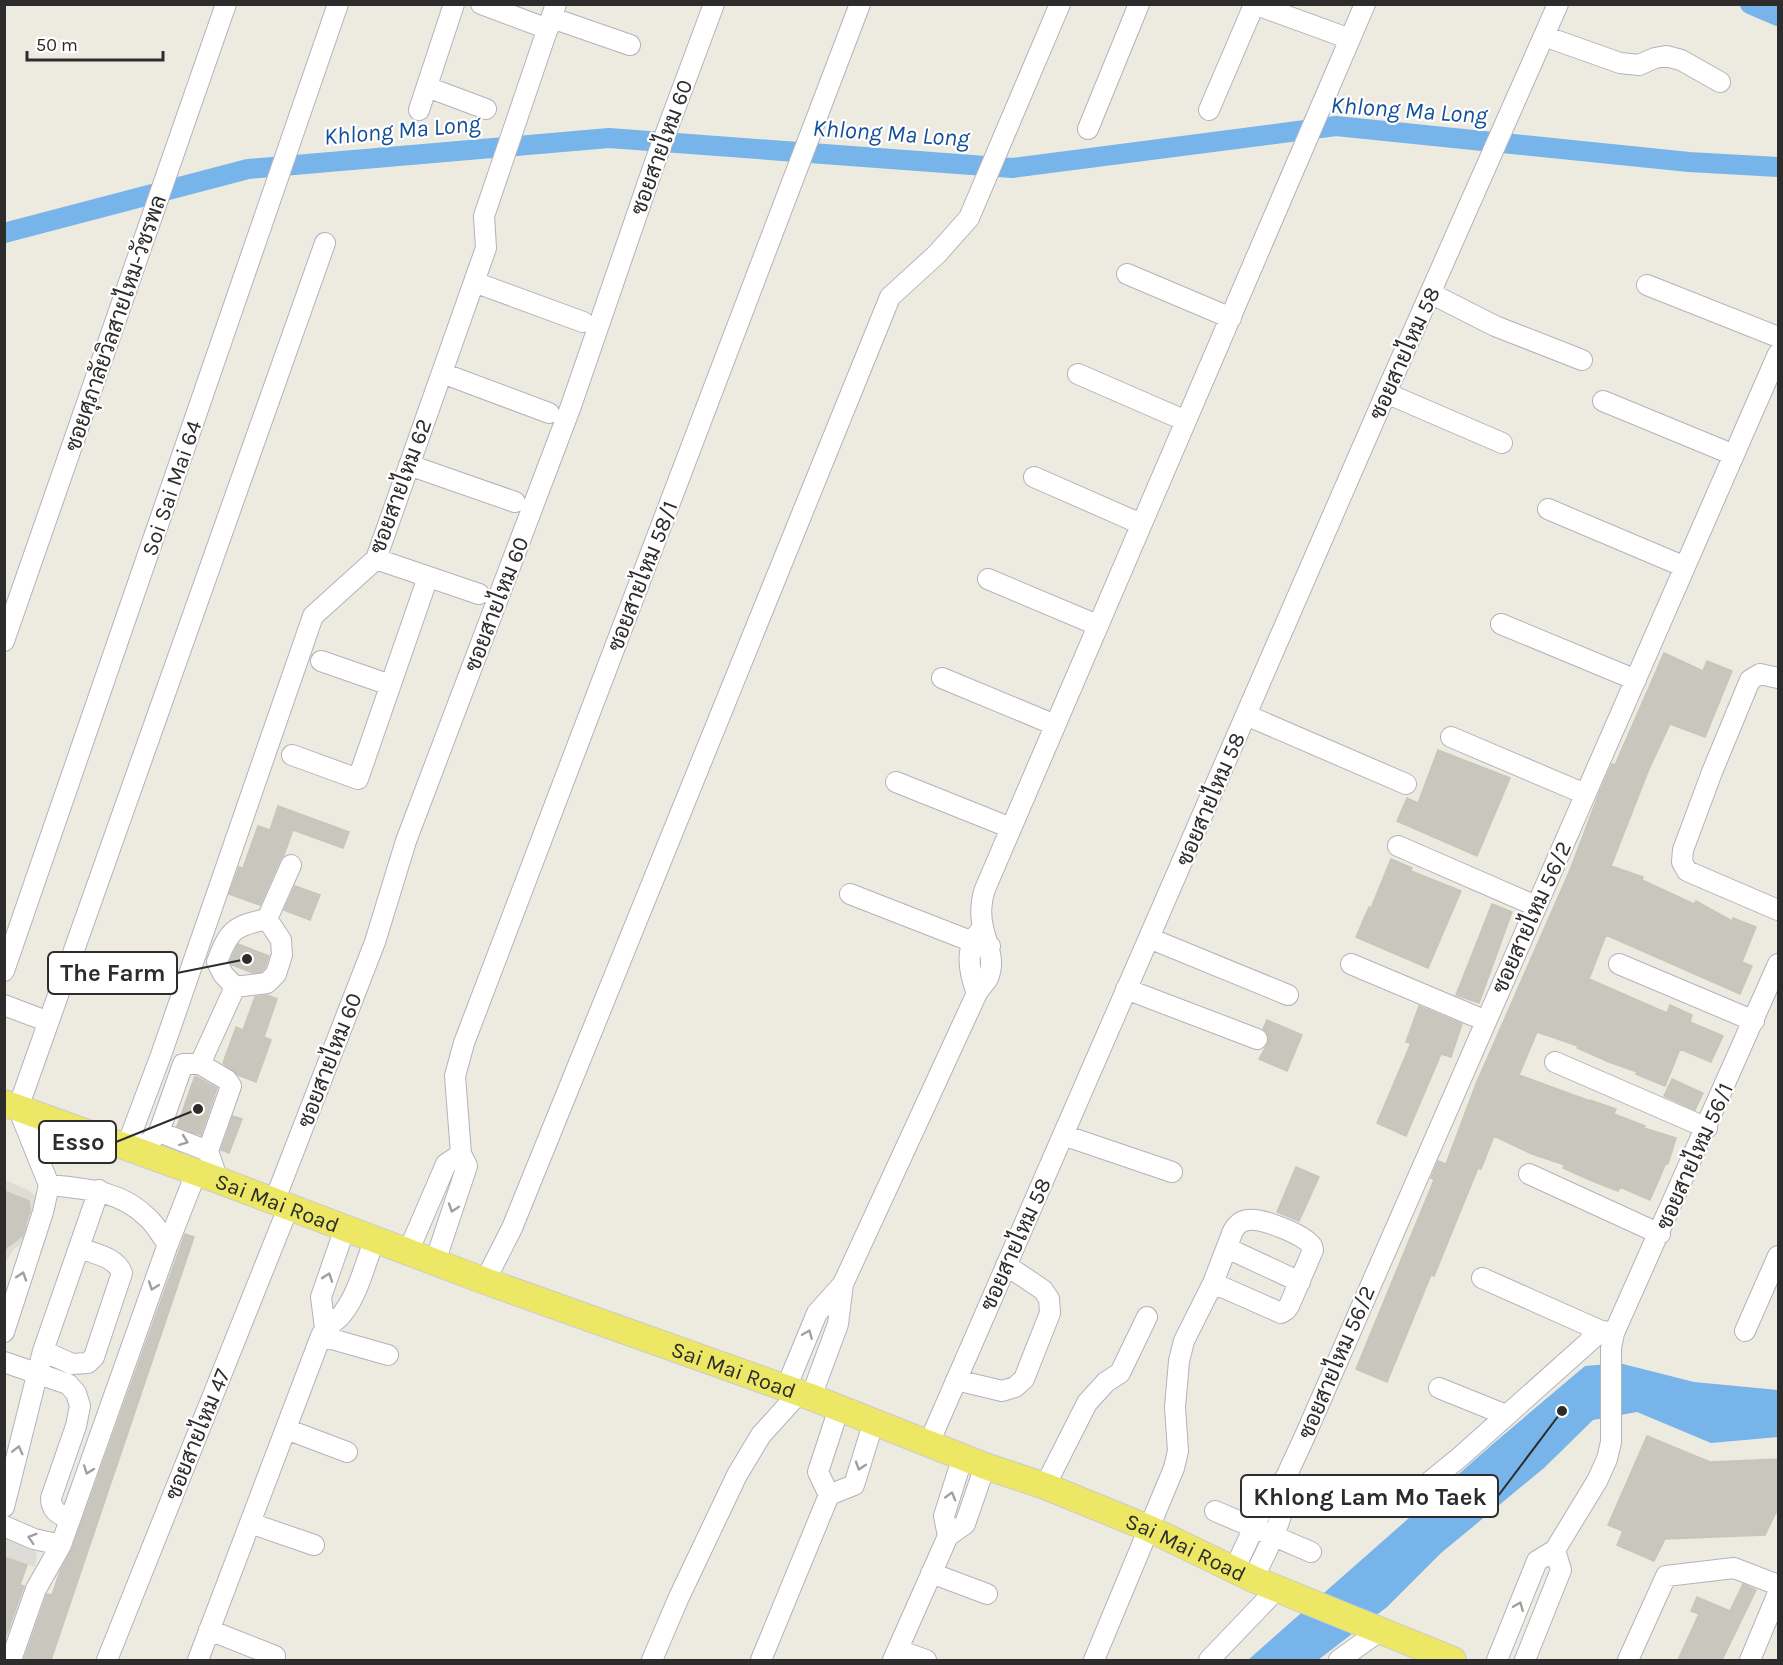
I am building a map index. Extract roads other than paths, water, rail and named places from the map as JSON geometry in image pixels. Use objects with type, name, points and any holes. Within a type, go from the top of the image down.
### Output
[{"type":"main road","name":"Sai Mai Road","points":[[11,1106],[133,1150],[208,1168],[281,1205],[485,1281],[840,1408],[974,1461],[1045,1486],[1148,1528],[1243,1575],[1377,1628],[1416,1654],[1453,1660]]},
{"type":"street","name":"ซอยศุภาลัยวิลสายไหม-วัชรพล","points":[[4,641],[226,4]]},
{"type":"street","name":"Soi Sai Mai 64","points":[[4,971],[338,4]]},
{"type":"street","points":[[419,110],[454,4]]},
{"type":"street","points":[[481,4],[552,17],[630,45]]},
{"type":"street","name":"ซอยสายไหม 60","points":[[281,1205],[375,942],[406,841],[571,406],[655,162],[714,4]]},
{"type":"street","name":"ซอยสายไหม 58/1","points":[[435,1262],[467,1166],[461,1154],[455,1076],[464,1043],[860,4]]},
{"type":"street","points":[[485,1281],[512,1228],[890,297],[937,254],[969,218],[1060,4]]},
{"type":"street","points":[[1088,129],[1139,4]]},
{"type":"street","points":[[1209,110],[1254,4],[1350,39]]},
{"type":"street","points":[[652,1660],[737,1475],[761,1435],[799,1393],[838,1324],[843,1284],[977,993],[988,978],[990,970],[982,939],[982,897],[1365,4]]},
{"type":"street","name":"ซอยสายไหม 58","points":[[929,1443],[1490,155],[1558,4]]},
{"type":"street","name":"ซอยสายไหม 62","points":[[133,1150],[161,1055],[313,616],[376,559],[486,248],[484,216],[552,17]]},
{"type":"street","points":[[1544,36],[1620,63],[1639,65],[1666,56],[1681,60],[1720,82]]},
{"type":"street","points":[[427,87],[486,108]]},
{"type":"street","points":[[4,1332],[43,1212],[49,1185],[11,1106],[325,243]]},
{"type":"street","points":[[1127,274],[1231,318]]},
{"type":"street","points":[[474,282],[583,322]]},
{"type":"street","points":[[1647,285],[1779,337]]},
{"type":"street","points":[[1430,293],[1495,326],[1582,360]]},
{"type":"street","name":"ซอยสายไหม 56/2","points":[[1243,1575],[1254,1526],[1272,1490],[1285,1479],[1779,354]]},
{"type":"street","points":[[442,373],[549,413]]},
{"type":"street","points":[[1078,374],[1186,421]]},
{"type":"street","points":[[1386,393],[1502,443]]},
{"type":"street","points":[[1603,401],[1734,455]]},
{"type":"street","points":[[409,465],[515,501]]},
{"type":"street","points":[[1034,477],[1142,524]]},
{"type":"street","points":[[1548,509],[1685,567]]},
{"type":"street","points":[[376,559],[479,594]]},
{"type":"street","points":[[292,755],[358,779],[428,577]]},
{"type":"street","points":[[988,579],[1098,625]]},
{"type":"street","points":[[1502,624],[1635,680]]},
{"type":"street","points":[[321,661],[390,685]]},
{"type":"street","points":[[1779,678],[1760,674],[1750,680],[1712,772],[1683,850],[1682,862],[1687,871],[1703,879],[1779,910]]},
{"type":"street","points":[[942,678],[1054,725]]},
{"type":"street","points":[[1246,715],[1406,784]]},
{"type":"street","points":[[1451,737],[1585,794]]},
{"type":"street","points":[[896,782],[1011,828]]},
{"type":"street","points":[[1398,846],[1536,906]]},
{"type":"street","points":[[267,919],[291,865]]},
{"type":"street","points":[[850,894],[982,939]]},
{"type":"street","points":[[235,987],[223,974],[217,962],[223,947],[233,930],[250,922],[267,919]]},
{"type":"street","points":[[235,987],[267,983],[276,974],[282,955],[281,940],[267,919]]},
{"type":"street","points":[[1149,938],[1288,995]]},
{"type":"street","points":[[1351,964],[1486,1021]]},
{"type":"street","points":[[1619,964],[1754,1022]]},
{"type":"street","name":"ซอยสายไหม 56/1","points":[[1609,1337],[1660,1234],[1779,964]]},
{"type":"street","points":[[200,1064],[235,987]]},
{"type":"street","points":[[1126,989],[1257,1039]]},
{"type":"street","points":[[4,1005],[41,1019]]},
{"type":"street","points":[[1555,1062],[1707,1128]]},
{"type":"street","points":[[11,1660],[36,1588],[61,1545],[168,1244],[208,1168],[210,1130],[219,1105],[231,1086],[227,1080],[200,1064],[183,1064],[182,1091],[168,1121],[133,1150]]},
{"type":"street","points":[[168,1121],[208,1168]]},
{"type":"street","points":[[1063,1135],[1172,1172]]},
{"type":"street","points":[[408,1252],[446,1164],[461,1154]]},
{"type":"street","points":[[1528,1174],[1660,1234]]},
{"type":"street","points":[[49,1185],[99,1190],[128,1202],[149,1218],[168,1244]]},
{"type":"street","points":[[4,1507],[43,1352],[99,1190]]},
{"type":"street","name":"ซอยสายไหม 47","points":[[107,1660],[281,1205]]},
{"type":"street","points":[[1094,1660],[1174,1468],[1178,1451],[1175,1407],[1179,1361],[1184,1341],[1238,1223],[1260,1219],[1303,1238],[1312,1246],[1313,1250],[1300,1282],[1286,1310],[1281,1312],[1212,1283]]},
{"type":"street","points":[[198,1660],[323,1332],[321,1297],[345,1228]]},
{"type":"street","points":[[323,1332],[342,1316],[351,1300],[375,1239]]},
{"type":"street","points":[[43,1352],[79,1365],[88,1364],[94,1357],[122,1273],[119,1266],[111,1260],[80,1248]]},
{"type":"street","points":[[1227,1248],[1300,1282]]},
{"type":"street","points":[[1745,1330],[1779,1256]]},
{"type":"street","points":[[956,1380],[1002,1391],[1015,1387],[1024,1379],[1050,1313],[1049,1299],[1042,1290],[1006,1265]]},
{"type":"street","points":[[1482,1278],[1609,1337]]},
{"type":"street","points":[[1045,1486],[1087,1402],[1106,1382],[1120,1373],[1147,1317]]},
{"type":"street","points":[[323,1332],[388,1355]]},
{"type":"street","points":[[1401,1505],[1506,1415],[1609,1337]]},
{"type":"street","points":[[1497,1660],[1537,1561],[1555,1550],[1597,1481],[1607,1459],[1611,1442],[1609,1337]]},
{"type":"street","points":[[4,1362],[68,1384],[76,1393],[80,1406],[76,1426],[51,1498],[54,1512],[70,1520]]},
{"type":"street","points":[[1439,1388],[1506,1415]]},
{"type":"street","points":[[829,1495],[818,1472],[840,1408]]},
{"type":"street","points":[[761,1660],[829,1495],[854,1485],[874,1421]]},
{"type":"street","points":[[286,1429],[346,1452]]},
{"type":"street","points":[[926,1660],[896,1655],[948,1536],[965,1524],[974,1461]]},
{"type":"street","name":"ซอยสายไหม 56/2","points":[[1243,1575],[1274,1536],[1287,1495],[1285,1479]]},
{"type":"street","points":[[1215,1511],[1311,1552]]},
{"type":"street","points":[[250,1523],[314,1545]]},
{"type":"street","points":[[4,1526],[34,1539],[61,1545]]},
{"type":"street","points":[[1525,1660],[1561,1570],[1555,1550]]},
{"type":"street","points":[[1628,1660],[1666,1576],[1734,1568],[1779,1585]]},
{"type":"street","points":[[931,1573],[987,1594]]},
{"type":"street","points":[[1209,1660],[1277,1588]]},
{"type":"street","points":[[1750,1660],[1779,1593]]},
{"type":"street","points":[[1339,1660],[1377,1628]]},
{"type":"street","points":[[209,1630],[275,1656]]},
{"type":"water","points":[[1619,1363],[1694,1382],[1778,1390],[1778,1437],[1711,1443],[1637,1412],[1593,1420],[1544,1468],[1441,1553],[1387,1607],[1318,1660],[1248,1660],[1494,1443],[1585,1366]]},
{"type":"waterway","points":[[1750,4],[1778,16]]},
{"type":"waterway","name":"Khlong Ma Long","points":[[4,233],[248,169],[609,138],[1012,168],[1336,126],[1689,162],[1778,167]]},
{"type":"tunnel","points":[[188,1094],[214,1104]]},
{"type":"tunnel","points":[[180,1118],[206,1128]]},
{"type":"place","name":"The Farm","points":[[247,959]]},
{"type":"place","name":"Esso","points":[[198,1109]]},
{"type":"place","name":"Khlong Lam Mo Taek","points":[[1562,1411]]}]
